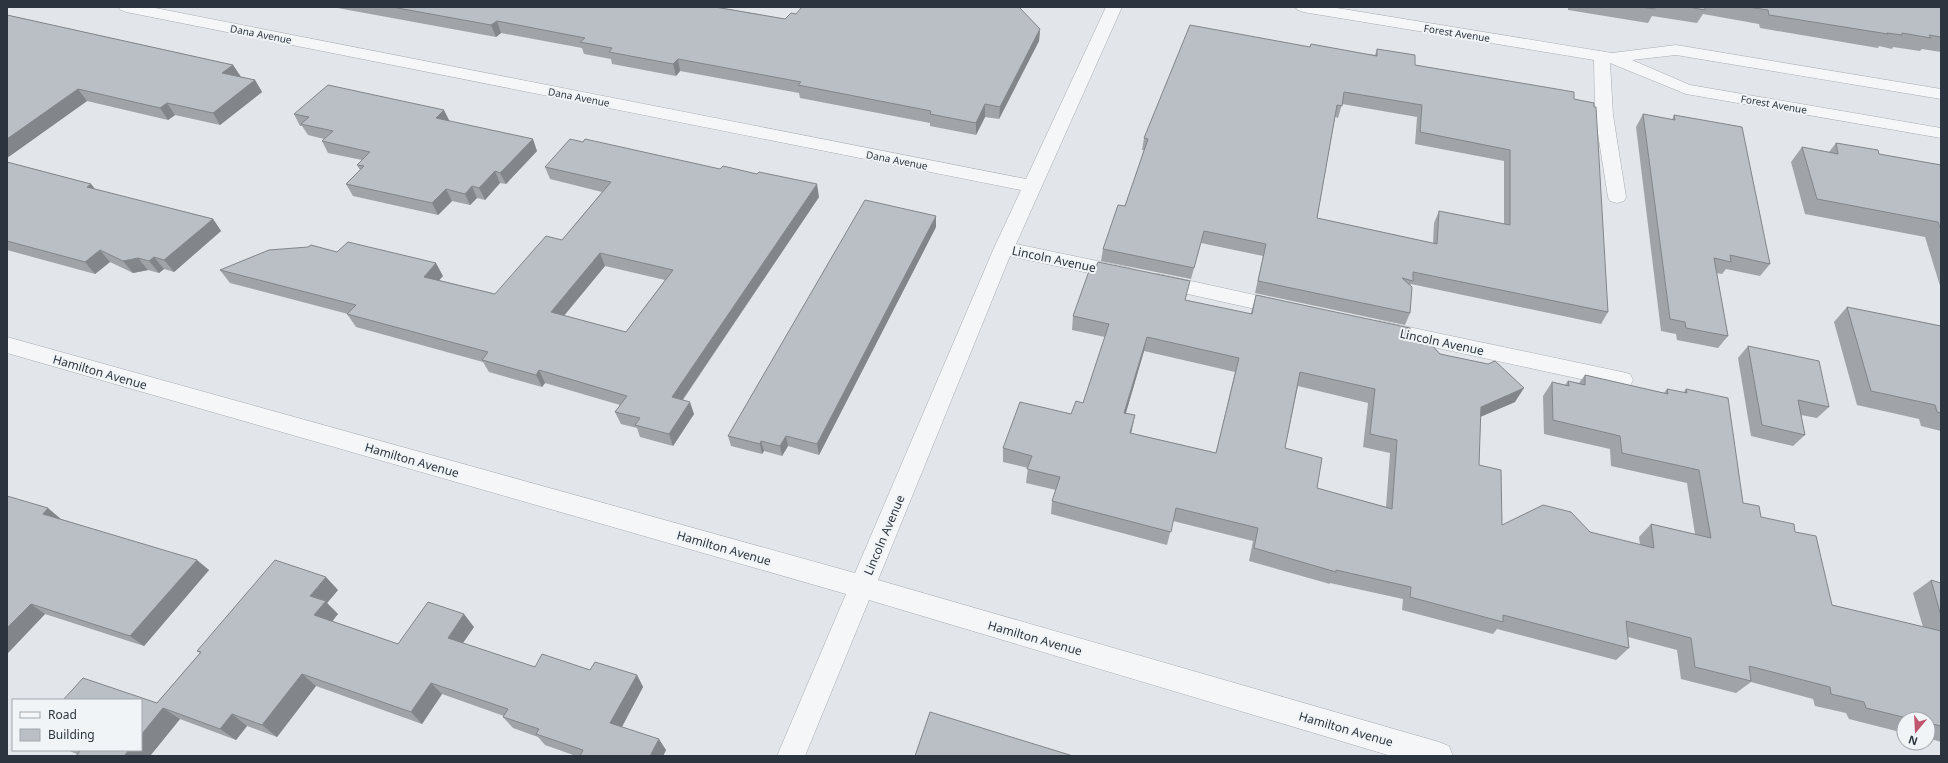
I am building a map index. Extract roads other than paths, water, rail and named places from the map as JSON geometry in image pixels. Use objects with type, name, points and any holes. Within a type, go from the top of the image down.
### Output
[{"type":"street","name":"Dana Avenue","points":[[126,7],[1032,186]]},
{"type":"street","name":"Lincoln Avenue","points":[[791,756],[1004,248],[1114,7]]},
{"type":"street","name":"Forest Avenue","points":[[1303,7],[1607,58],[1686,89],[1941,133]]},
{"type":"street","name":"Forest Avenue","points":[[1607,58],[1676,50],[1941,94]]},
{"type":"street","points":[[1607,58],[1604,115],[1617,197]]},
{"type":"street","name":"Lincoln Avenue","points":[[1004,248],[1303,312]]},
{"type":"street","name":"Lincoln Avenue","points":[[1365,325],[1622,380]]},
{"type":"street","name":"Hamilton Avenue","points":[[7,346],[863,587],[1439,756]]}]
